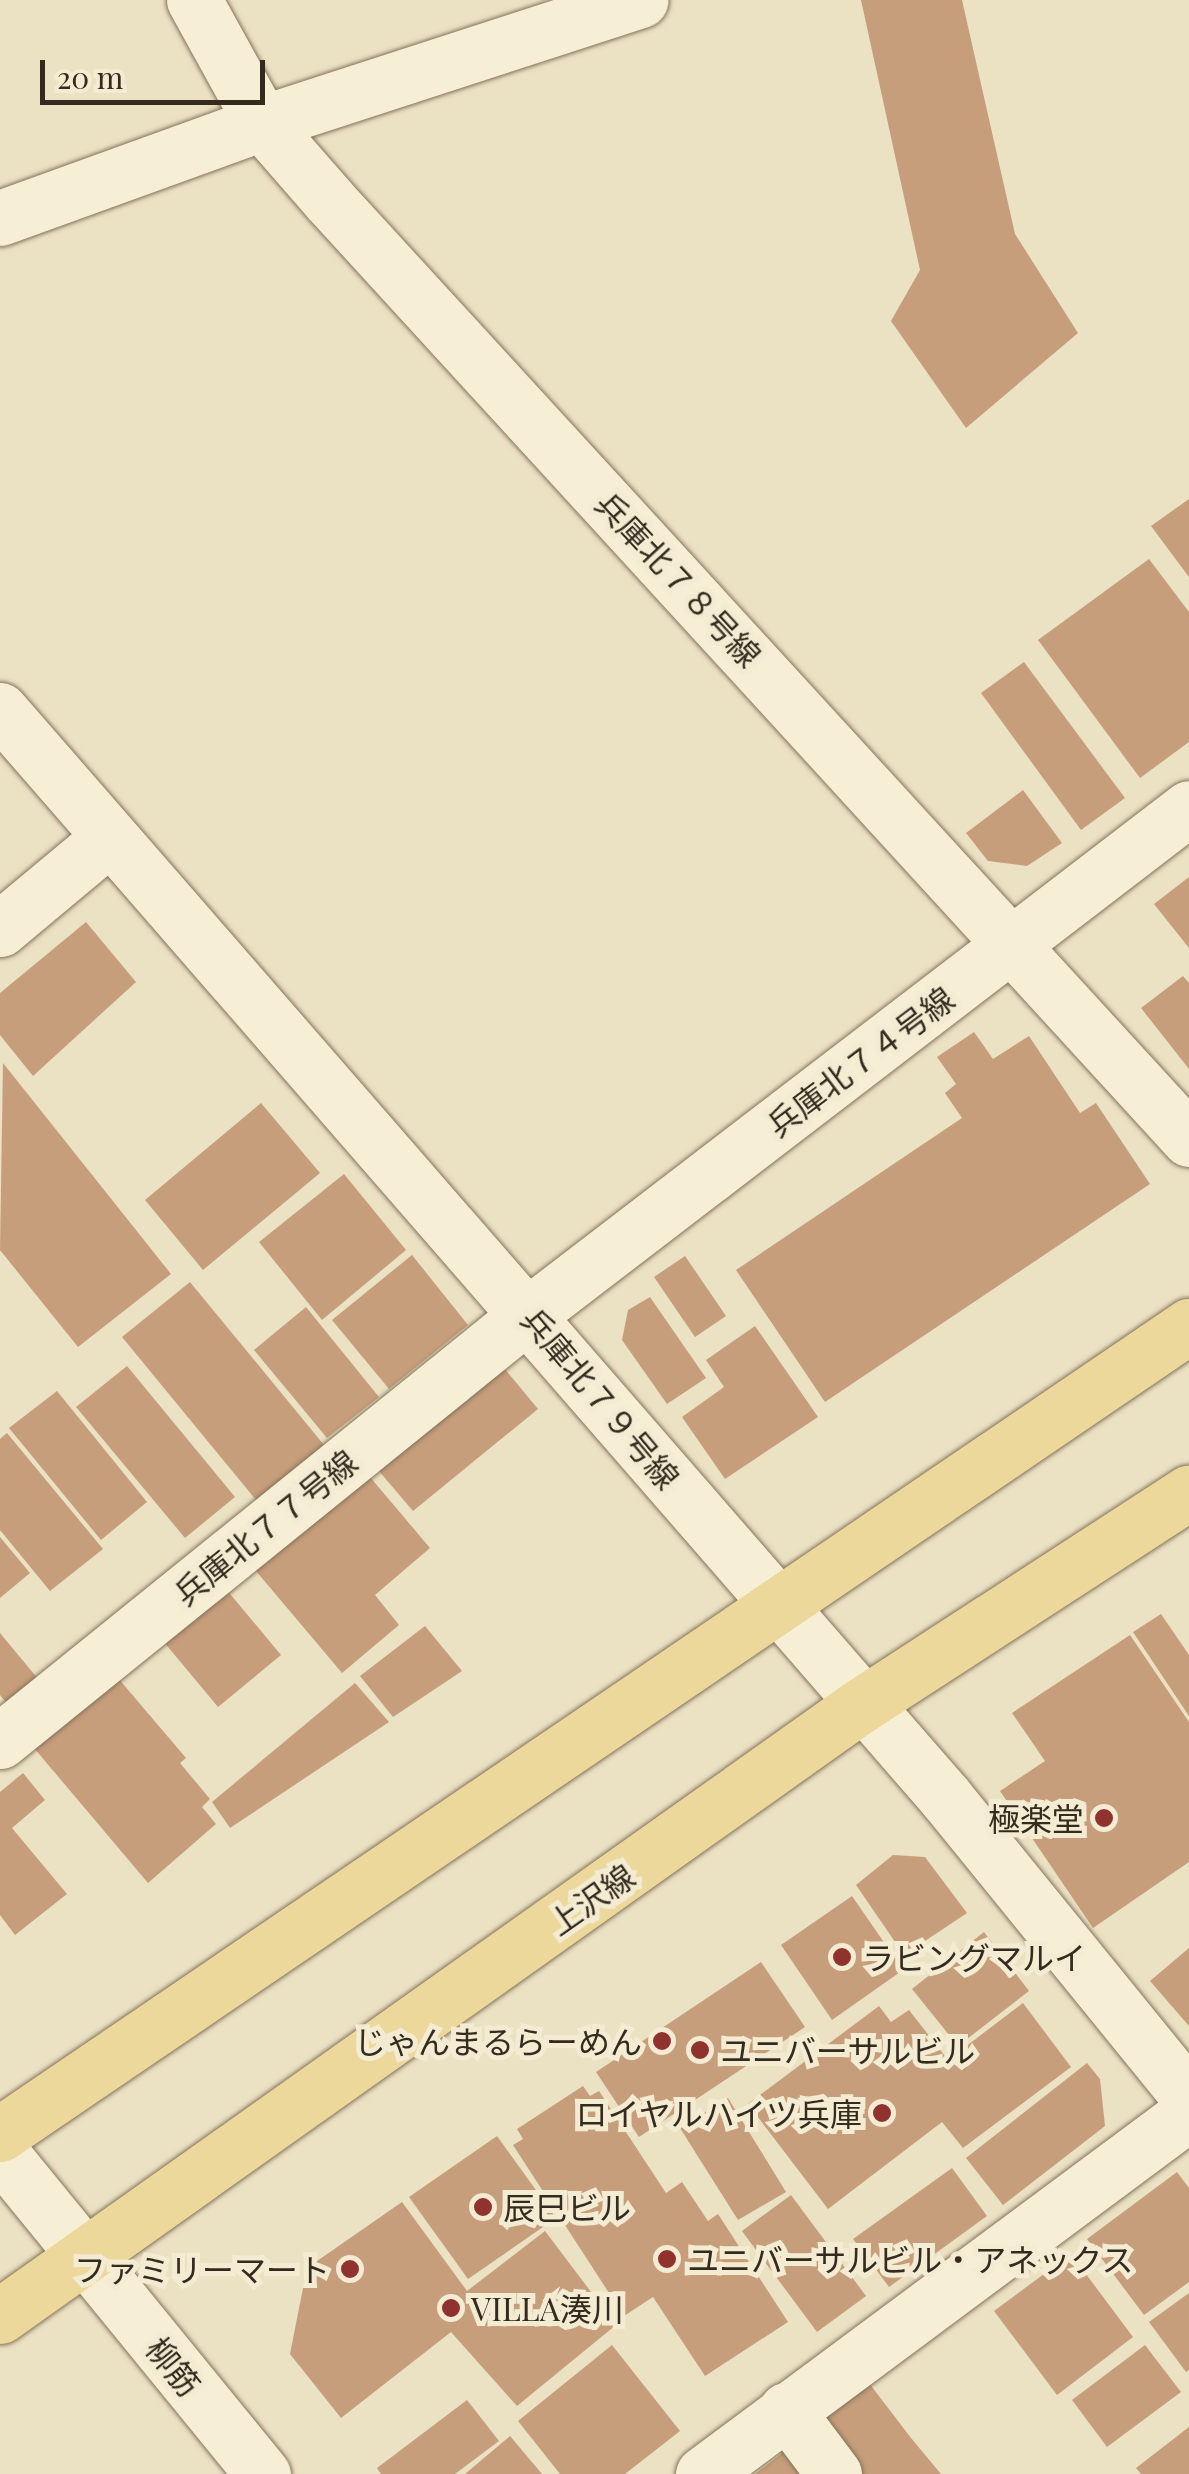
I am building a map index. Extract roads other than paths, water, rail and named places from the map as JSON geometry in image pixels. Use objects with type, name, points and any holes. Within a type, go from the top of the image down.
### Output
[{"type":"main road","points":[[0,2134],[1189,1326]]},
{"type":"main road","name":"上沢線","points":[[0,2316],[860,1706],[1189,1492]]},
{"type":"street","name":"兵庫北７８号線","points":[[194,0],[262,123],[1014,942],[1189,1139]]},
{"type":"street","points":[[0,218],[262,123],[640,0]]},
{"type":"street","name":"兵庫北７９号線","points":[[0,710],[108,839],[530,1314],[860,1706],[946,1798],[1189,2098]]},
{"type":"street","name":"兵庫北７４号線","points":[[530,1314],[1189,808]]},
{"type":"street","points":[[0,930],[108,839]]},
{"type":"street","name":"兵庫北７７号線","points":[[0,1741],[530,1314]]},
{"type":"street","points":[[703,2474],[1189,2112]]},
{"type":"street","name":"柳筋","points":[[0,2152],[263,2474]]},
{"type":"street","points":[[786,2410],[834,2474]]},
{"type":"place","name":"極楽堂","points":[[1104,1818]]},
{"type":"place","name":"ラビングマルイ","points":[[842,1957]]},
{"type":"place","name":"じゃんまるらーめん","points":[[662,2041]]},
{"type":"place","name":"ユニバーサルビル","points":[[700,2050]]},
{"type":"place","name":"ロイヤルハイツ兵庫","points":[[882,2113]]},
{"type":"place","name":"辰巳ビル","points":[[483,2207]]},
{"type":"place","name":"ユニバーサルビル・アネックス","points":[[667,2259]]},
{"type":"place","name":"ファミリーマート","points":[[350,2269]]},
{"type":"place","name":"VILLA湊川","points":[[451,2308]]}]
